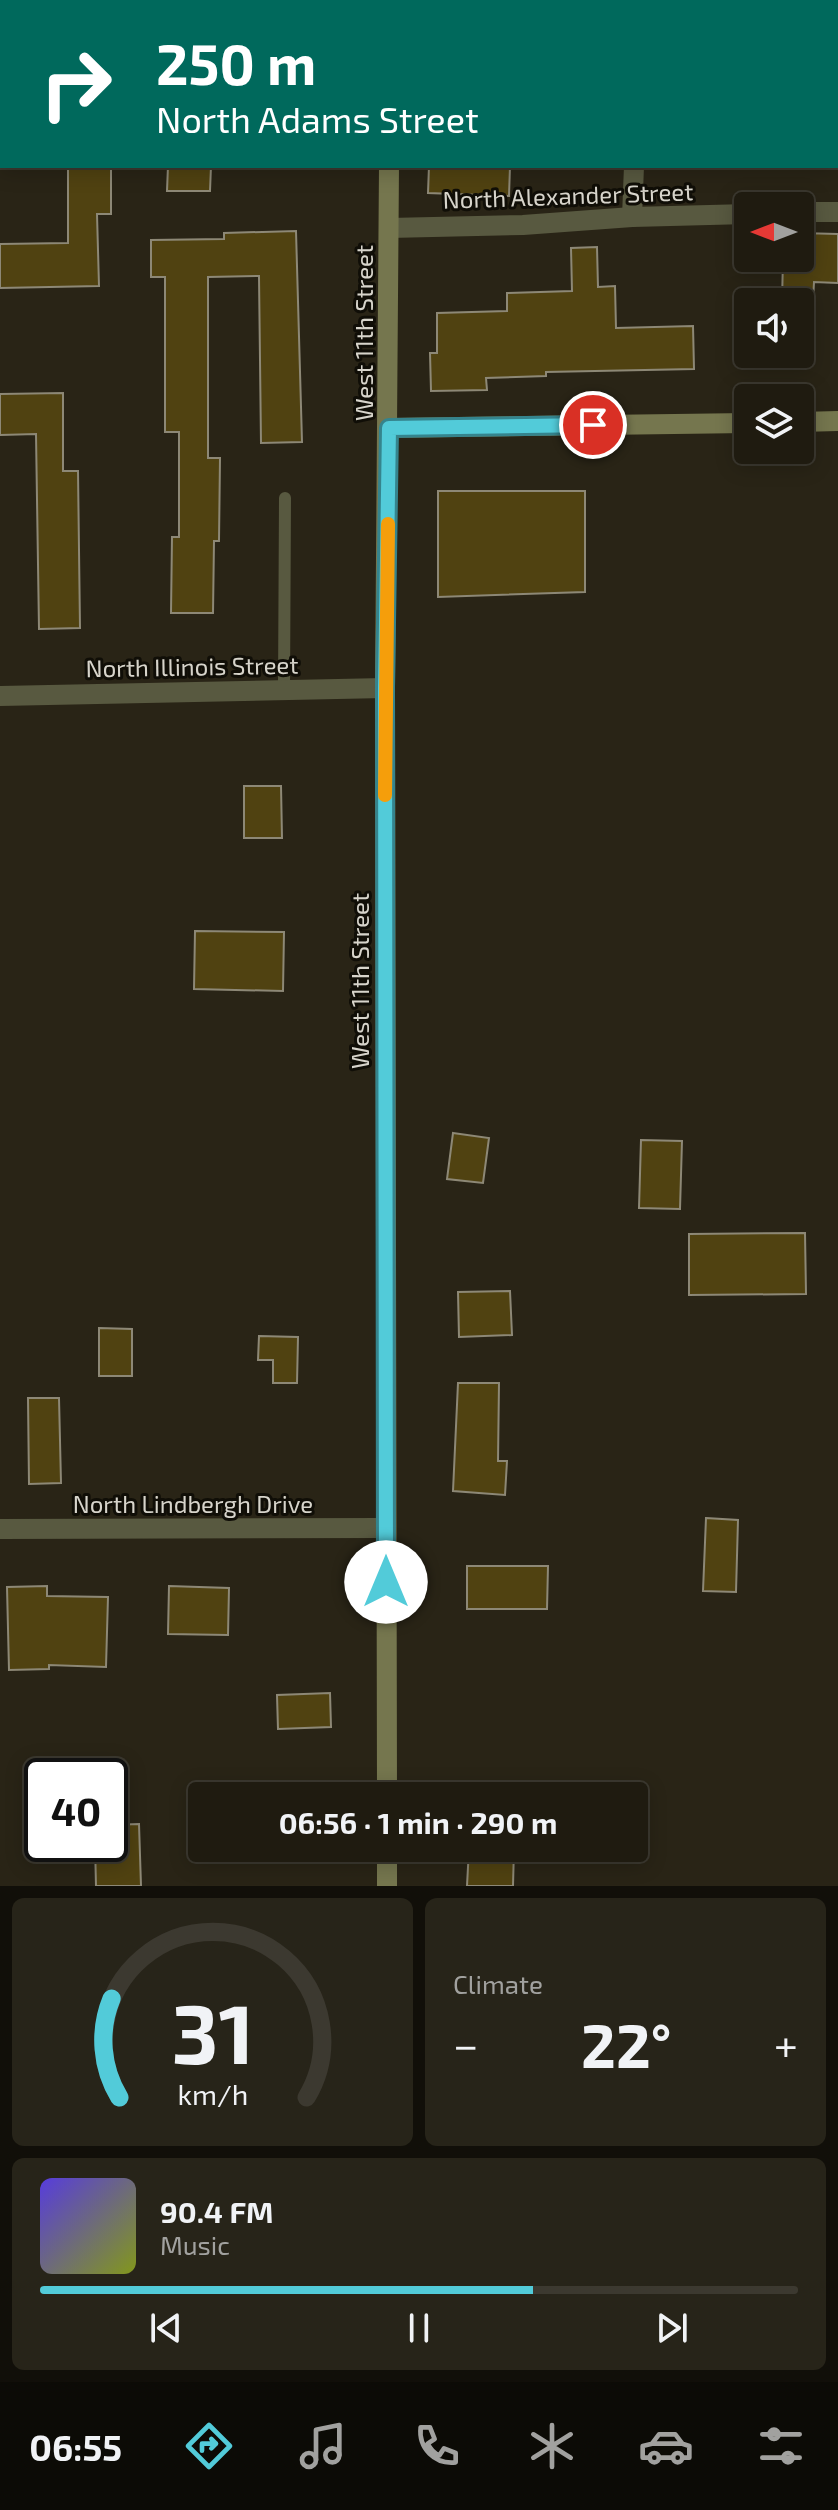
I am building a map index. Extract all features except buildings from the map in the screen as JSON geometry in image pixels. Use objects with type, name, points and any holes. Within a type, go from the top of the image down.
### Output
[{"type":"street","name":"West 11th Street","points":[[387,1782],[385,688],[389,168]]},
{"type":"street","points":[[632,217],[634,168]]},
{"type":"street","points":[[814,212],[838,212]]},
{"type":"street","name":"North Alexander Street","points":[[389,228],[734,214]]},
{"type":"street","points":[[814,422],[838,421]]},
{"type":"street","points":[[389,428],[734,423]]},
{"type":"street","name":"North Illinois Street","points":[[0,696],[385,688]]},
{"type":"street","name":"North Lindbergh Drive","points":[[0,1529],[386,1528]]},
{"type":"street","points":[[387,1862],[387,1886]]},
{"type":"lane","points":[[284,690],[285,498]]},
{"type":"slow traffic","points":[[385,795],[388,524]]},
{"type":"route","points":[[386,1582],[385,688],[389,428],[593,425]]}]
